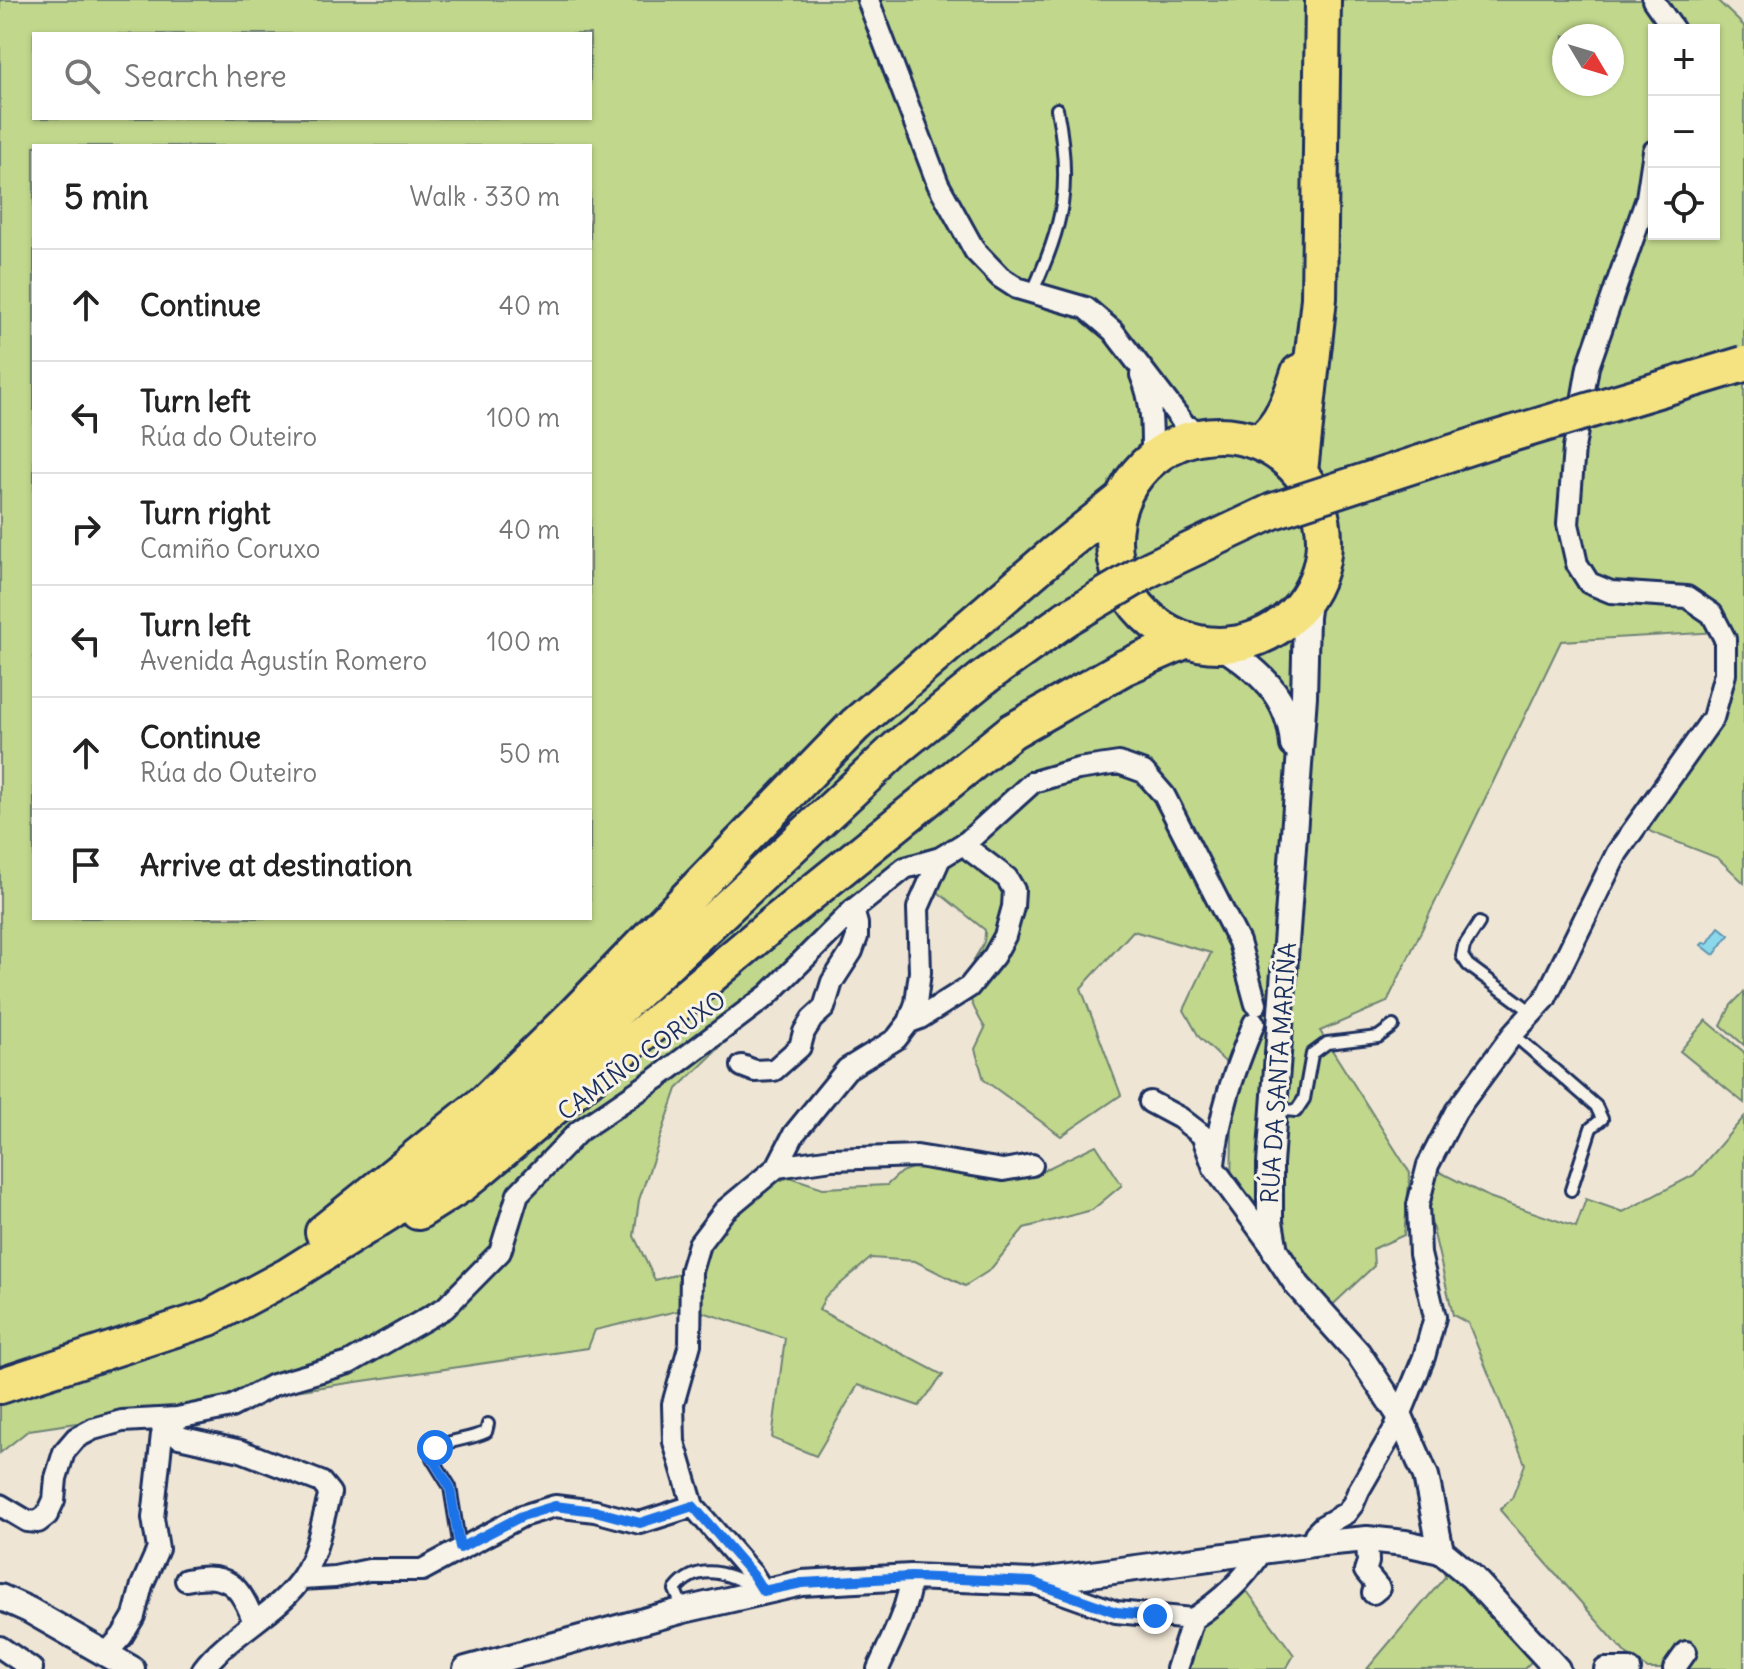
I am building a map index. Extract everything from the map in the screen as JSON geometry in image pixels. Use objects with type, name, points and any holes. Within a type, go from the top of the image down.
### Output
[{"type":"highway","points":[[1300,471],[1319,298],[1323,0]]},
{"type":"highway","points":[[1259,442],[1273,431],[1290,400],[1319,298]]},
{"type":"highway","points":[[0,1386],[209,1318],[289,1275],[391,1211],[487,1132],[897,748],[982,679],[1067,618],[1150,569],[1273,511],[1491,440],[1744,364]]},
{"type":"highway","points":[[166,1334],[195,1335],[284,1295],[464,1183],[768,928],[1012,731],[1123,668],[1204,643],[1240,643],[1267,633],[1291,617],[1309,595],[1321,567],[1322,516],[1300,471],[1279,453],[1259,442],[1232,435],[1206,435],[1176,444],[1152,459],[1122,499],[1116,521],[1114,546],[1119,571],[1130,595],[1156,624],[1204,643]]},
{"type":"highway","points":[[166,1334],[215,1295],[310,1243],[486,1101],[571,1018],[855,725],[1122,499]]},
{"type":"street","points":[[868,0],[938,184],[975,251],[1000,277],[1017,288],[1086,308],[1113,331],[1185,425],[1206,435]]},
{"type":"street","points":[[1653,0],[1670,24]]},
{"type":"street","points":[[1313,1544],[1315,1534],[1323,1526],[1346,1513],[1353,1504],[1400,1416],[1424,1357],[1435,1317],[1420,1254],[1418,1205],[1428,1165],[1456,1111],[1513,1034],[1545,999],[1617,853],[1713,718],[1725,674],[1725,639],[1712,614],[1687,597],[1611,592],[1589,583],[1577,564],[1568,524],[1574,448],[1588,367],[1647,198],[1651,168]]},
{"type":"street","points":[[1131,353],[1147,391],[1153,416],[1152,459]]},
{"type":"street","name":"RÚA DA SANTA MARIÑA","points":[[1309,595],[1270,1164],[1270,1222],[1275,1251],[1298,1286],[1358,1353],[1400,1416],[1426,1476],[1441,1551]]},
{"type":"street","name":"RÚA DA SANTA MARIÑA","points":[[1204,643],[1246,662],[1272,686],[1292,732],[1296,785]]},
{"type":"street","name":"CAMIÑO CORUXO","points":[[0,1505],[27,1521],[38,1522],[47,1515],[54,1500],[56,1478],[64,1452],[76,1438],[93,1429],[122,1421],[175,1424],[231,1407],[273,1385],[349,1363],[445,1308],[500,1252],[518,1194],[579,1131],[659,1077],[768,995],[853,910],[905,868],[940,858],[968,841],[1033,782],[1078,769],[1119,763],[1144,772],[1164,795],[1239,942],[1255,1013]]},
{"type":"street","points":[[909,1022],[969,987],[994,956],[1005,936],[1014,890],[1007,878],[970,850],[968,841]]},
{"type":"street","points":[[763,1591],[753,1575],[693,1506],[674,1442],[673,1404],[690,1344],[691,1271],[699,1244],[724,1211],[777,1167],[794,1134],[847,1069],[896,1039],[909,1022],[916,1003],[920,972],[918,908],[940,858]]},
{"type":"street","points":[[742,1066],[755,1071],[774,1070],[800,1047],[804,1032],[824,1008],[832,982],[852,951],[857,937],[853,910]]},
{"type":"street","points":[[1214,1168],[1218,1124],[1255,1013],[1267,995],[1283,990]]},
{"type":"street","points":[[1255,1013],[1268,1036],[1280,1039]]},
{"type":"street","points":[[1150,1102],[1180,1118],[1202,1135],[1214,1168],[1275,1251]]},
{"type":"street","points":[[777,1167],[832,1159],[917,1156],[1003,1170],[1032,1165]]},
{"type":"street","points":[[105,1655],[134,1616],[142,1585],[158,1549],[153,1518],[159,1450],[162,1434],[175,1424],[179,1437],[241,1451],[321,1482],[330,1493],[311,1561],[301,1579],[212,1657],[203,1669]]},
{"type":"street","points":[[301,1579],[335,1577],[369,1570],[422,1570],[522,1516],[555,1506],[595,1511],[640,1523],[693,1506]]},
{"type":"street","points":[[1367,1539],[1368,1562],[1365,1571],[1379,1588],[1373,1593]]},
{"type":"street","points":[[466,1669],[684,1610],[802,1583],[911,1577],[1032,1582],[1367,1539],[1441,1551],[1472,1577],[1557,1669]]},
{"type":"street","points":[[1177,1669],[1193,1619],[1233,1588],[1262,1551]]},
{"type":"street","points":[[186,1580],[209,1575],[228,1581],[246,1599],[254,1623]]},
{"type":"street","points":[[878,1669],[903,1610],[911,1577]]},
{"type":"street","points":[[1032,1582],[1116,1612],[1193,1619]]},
{"type":"street","points":[[0,1597],[29,1610],[132,1669]]},
{"type":"street","points":[[0,1647],[32,1669]]},
{"type":"street","points":[[1605,1669],[1630,1669]]},
{"type":"lane","points":[[1032,293],[1050,253],[1062,212],[1066,173],[1057,109]]},
{"type":"lane","points":[[1479,923],[1464,946],[1462,956],[1468,965],[1532,1012]]},
{"type":"lane","points":[[1274,1109],[1296,1111],[1304,1099],[1312,1054],[1327,1043],[1378,1037],[1393,1026]]},
{"type":"lane","points":[[1513,1034],[1596,1106],[1602,1119],[1591,1128],[1571,1190]]},
{"type":"lane","points":[[460,1548],[450,1487],[432,1458],[435,1448],[449,1441],[478,1436],[486,1432],[488,1424]]},
{"type":"lane","points":[[684,1610],[675,1590],[683,1580],[695,1573],[737,1578],[763,1591]]},
{"type":"green space","points":[[0,0],[1717,0],[1744,26],[1744,883],[1718,858],[1651,832],[1640,821],[1713,718],[1719,632],[1561,641],[1387,1002],[1320,1031],[1410,1173],[1404,1235],[1373,1249],[1374,1266],[1323,1314],[1231,1191],[1232,1128],[1243,1079],[1199,1037],[1184,1010],[1211,953],[1133,931],[1081,988],[1121,1095],[1061,1136],[984,1080],[975,1049],[985,1028],[969,996],[968,978],[983,943],[985,930],[939,893],[936,882],[904,869],[677,1089],[639,1200],[634,1236],[655,1280],[691,1271],[725,1222],[764,1186],[790,1177],[823,1188],[887,1185],[901,1172],[920,1165],[1036,1174],[1096,1145],[1122,1185],[1092,1210],[1024,1228],[990,1270],[965,1286],[915,1261],[871,1258],[825,1297],[819,1310],[943,1375],[919,1406],[858,1385],[816,1456],[772,1438],[785,1338],[690,1308],[595,1330],[588,1348],[29,1430],[0,1453]]},
{"type":"green space","points":[[1744,992],[1744,1045],[1721,1025],[1731,1005]]},
{"type":"green space","points":[[1706,1020],[1744,1052],[1744,1103],[1680,1051]]},
{"type":"green space","points":[[1744,1117],[1744,1669],[1648,1669],[1626,1654],[1500,1510],[1512,1498],[1525,1464],[1468,1323],[1453,1315],[1429,1212],[1438,1171],[1489,1197],[1576,1227],[1586,1199],[1623,1212],[1694,1175]]},
{"type":"green space","points":[[1441,1551],[1522,1631],[1532,1661],[1524,1669],[1367,1669],[1445,1577]]},
{"type":"green space","points":[[1247,1591],[1294,1655],[1286,1669],[1188,1669],[1197,1629]]},
{"type":"water","points":[[1719,927],[1729,935],[1714,955],[1701,945],[1704,942],[1707,944]]},
{"type":"route","points":[[435,1448],[432,1458],[450,1487],[460,1548],[522,1516],[555,1506],[595,1511],[640,1523],[693,1506],[753,1575],[763,1591],[802,1583],[911,1577],[1032,1582],[1116,1612],[1155,1616]]}]
